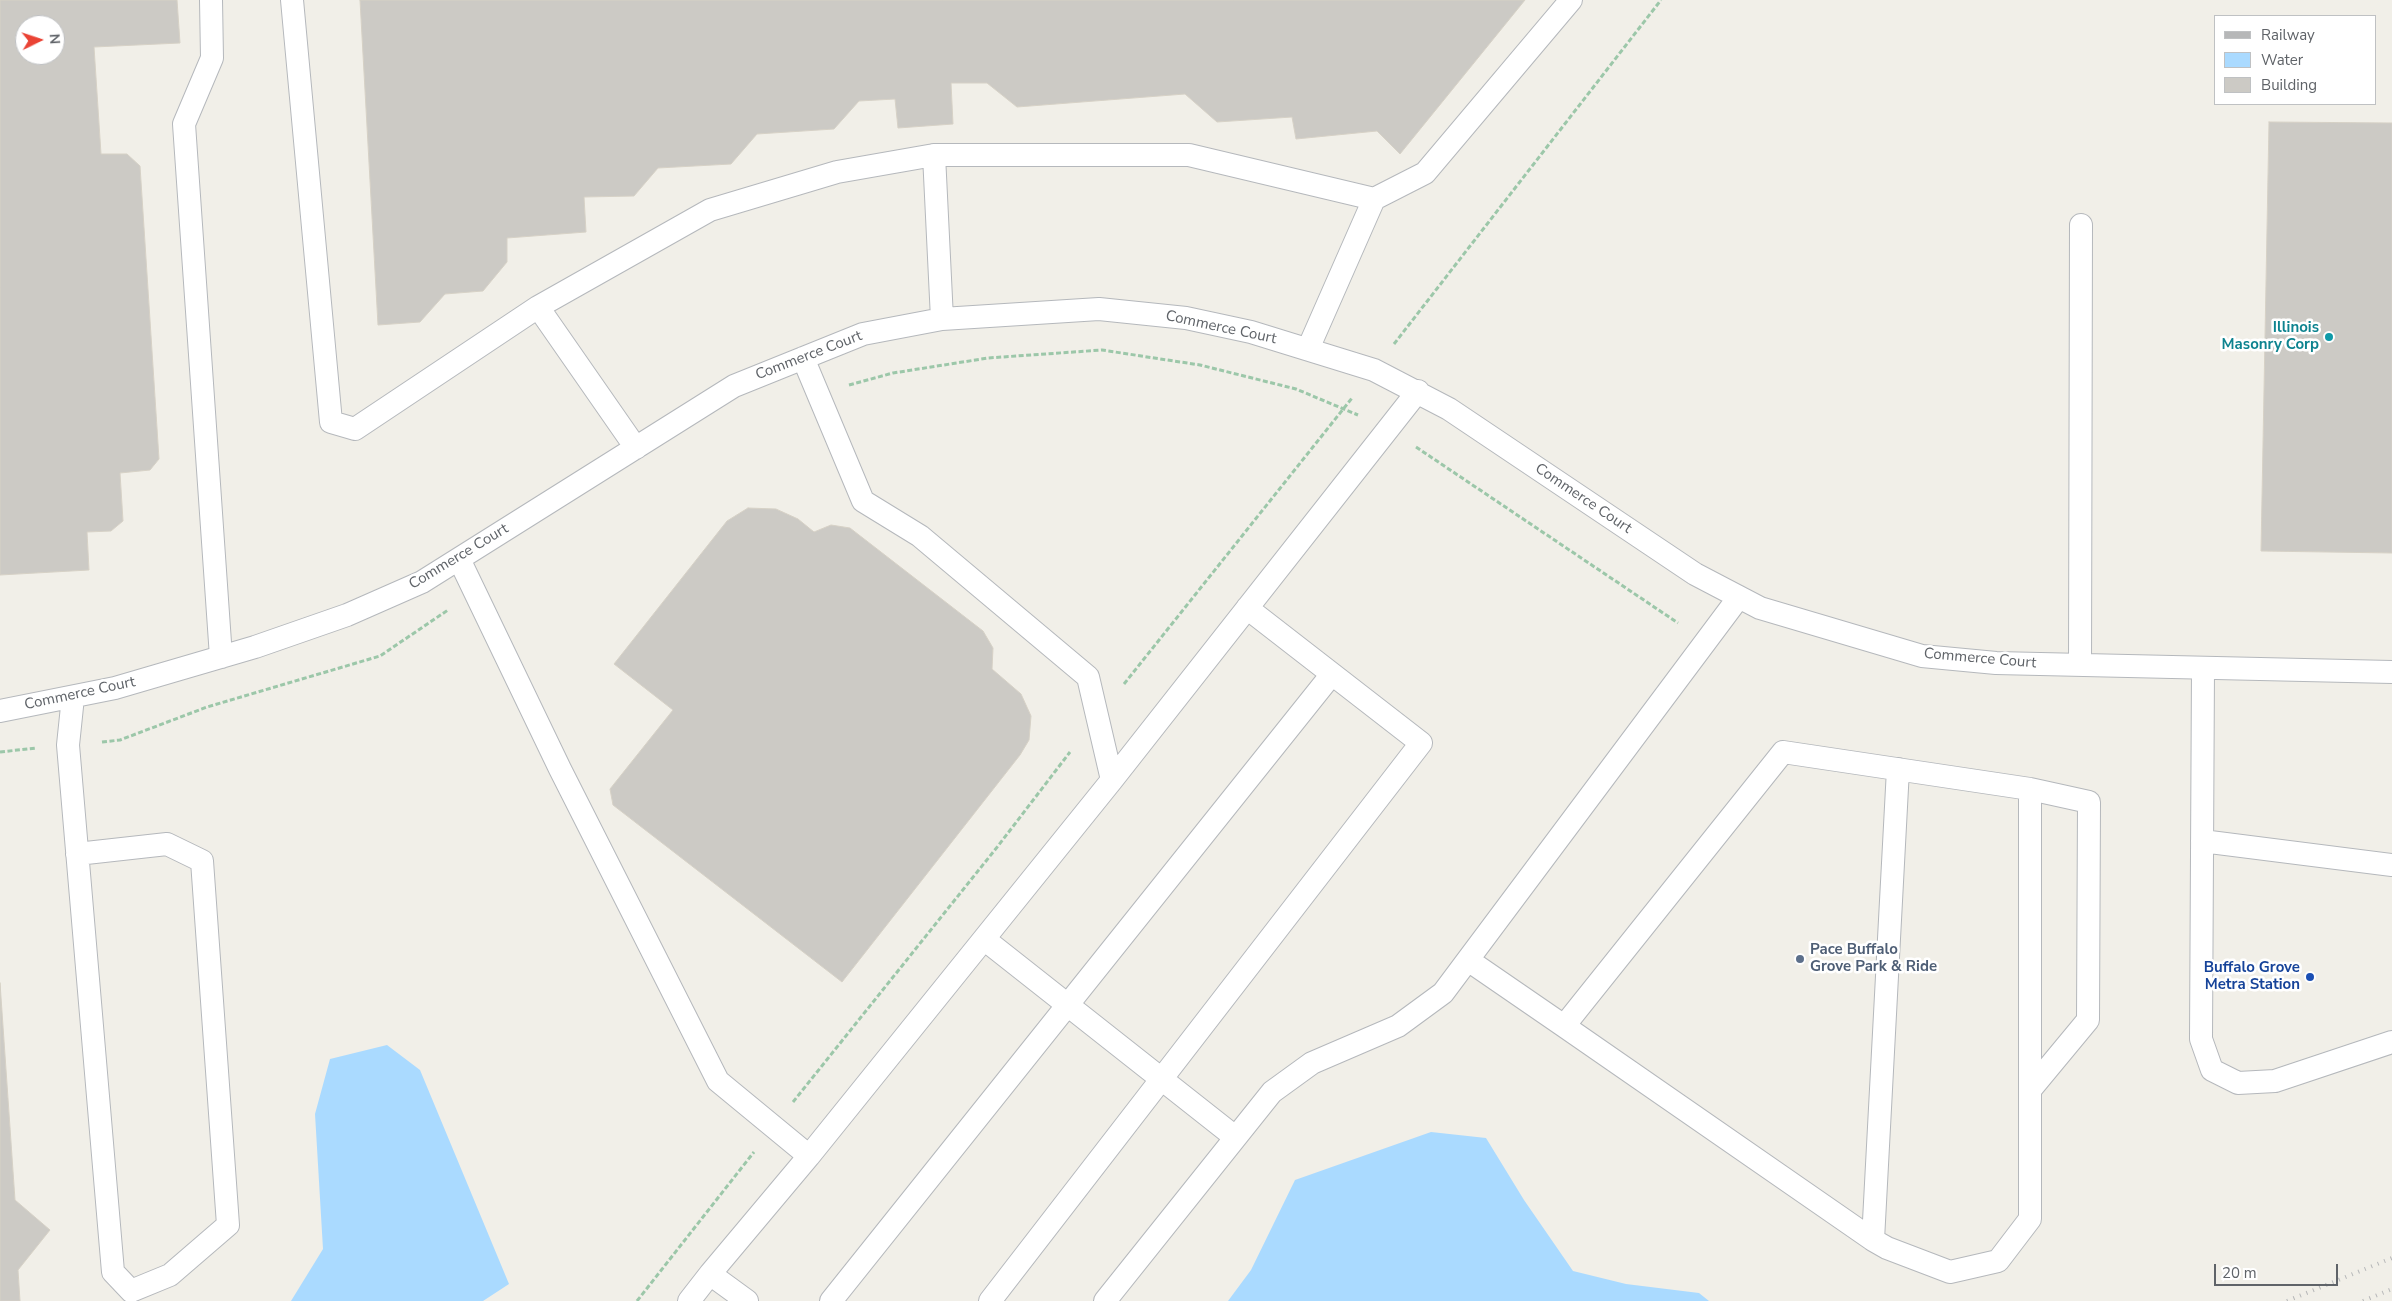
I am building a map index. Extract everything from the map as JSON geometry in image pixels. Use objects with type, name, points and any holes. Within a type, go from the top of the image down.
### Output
[{"type":"lane","points":[[211,0],[212,58],[184,124],[221,657]]},
{"type":"lane","points":[[292,0],[331,422],[355,428],[538,308],[710,210],[837,172],[934,155],[1189,155],[1374,200]]},
{"type":"lane","points":[[1308,349],[1374,200],[1425,173],[1571,0]]},
{"type":"lane","points":[[934,155],[942,318]]},
{"type":"lane","points":[[2080,665],[2081,225]]},
{"type":"lane","points":[[538,308],[636,448]]},
{"type":"lane","name":"Commerce Court","points":[[0,711],[115,688],[221,657],[347,615],[422,582],[734,386],[863,334],[942,318],[1099,309],[1186,318],[1252,332],[1374,370],[1418,391],[1449,409],[1695,574],[1760,608],[1922,656],[1996,663],[2392,672]]},
{"type":"lane","points":[[803,358],[863,501],[920,536],[1088,677],[1112,780]]},
{"type":"lane","points":[[689,1301],[809,1156],[1112,780],[1418,391]]},
{"type":"lane","points":[[459,559],[560,769],[718,1081],[809,1156]]},
{"type":"lane","points":[[1105,1301],[1272,1092],[1312,1063],[1398,1026],[1443,992],[1739,597]]},
{"type":"lane","points":[[990,1301],[1421,743],[1247,608]]},
{"type":"lane","points":[[2203,669],[2201,1039],[2212,1070],[2238,1083],[2275,1081],[2392,1042]]},
{"type":"lane","points":[[831,1301],[1332,674]]},
{"type":"lane","points":[[73,696],[68,745],[113,1272],[131,1291],[170,1275],[228,1225],[202,861],[168,844],[78,854]]},
{"type":"lane","points":[[1564,1026],[1783,752],[2030,789],[2089,802],[2088,1020],[2030,1090]]},
{"type":"lane","points":[[1873,1240],[1898,769]]},
{"type":"lane","points":[[1468,960],[1887,1248],[1950,1272],[1998,1261],[2030,1219],[2030,789]]},
{"type":"lane","points":[[2202,841],[2392,865]]},
{"type":"lane","points":[[984,939],[1235,1137]]},
{"type":"lane","points":[[710,1274],[746,1301]]},
{"type":"path","points":[[637,1301],[998,846],[1098,716],[1374,370],[1661,0]]},
{"type":"water","points":[[387,1045],[420,1070],[509,1284],[483,1301],[291,1301],[323,1249],[315,1114],[330,1059]]},
{"type":"water","points":[[1431,1132],[1486,1138],[1524,1200],[1573,1271],[1626,1284],[1699,1293],[1709,1301],[1228,1301],[1251,1270],[1295,1180]]},
{"type":"building","points":[[0,0],[177,0],[180,43],[94,47],[101,154],[127,154],[140,166],[159,459],[150,470],[120,473],[123,521],[111,531],[87,532],[89,570],[0,575]]},
{"type":"building","points":[[360,0],[1525,0],[1400,154],[1377,131],[1296,139],[1292,117],[1217,122],[1185,94],[1017,107],[987,83],[951,83],[953,124],[898,128],[895,99],[859,101],[834,129],[757,134],[731,164],[658,168],[634,196],[584,197],[586,232],[507,238],[507,262],[483,291],[445,294],[420,322],[378,325]]},
{"type":"building","name":"Illinois Masonry Corp","points":[[2269,122],[2392,123],[2392,553],[2261,551]]},
{"type":"building","points":[[748,508],[776,509],[798,519],[814,532],[831,525],[850,528],[983,631],[993,648],[992,669],[1021,694],[1031,716],[1029,740],[1020,755],[842,982],[613,805],[610,789],[673,710],[614,664],[727,521]]},
{"type":"building","points":[[0,983],[15,1200],[50,1230],[18,1270],[20,1301],[0,1301]]},
{"type":"railway","points":[[2287,1301],[2392,1258]]},
{"type":"railway","points":[[2363,1301],[2392,1289]]},
{"type":"place","name":"Illinois Masonry Corp","points":[[2329,337]]},
{"type":"place","name":"Pace Buffalo Grove Park & Ride","points":[[1800,959]]},
{"type":"place","name":"Buffalo Grove Metra Station","points":[[2310,977]]}]
